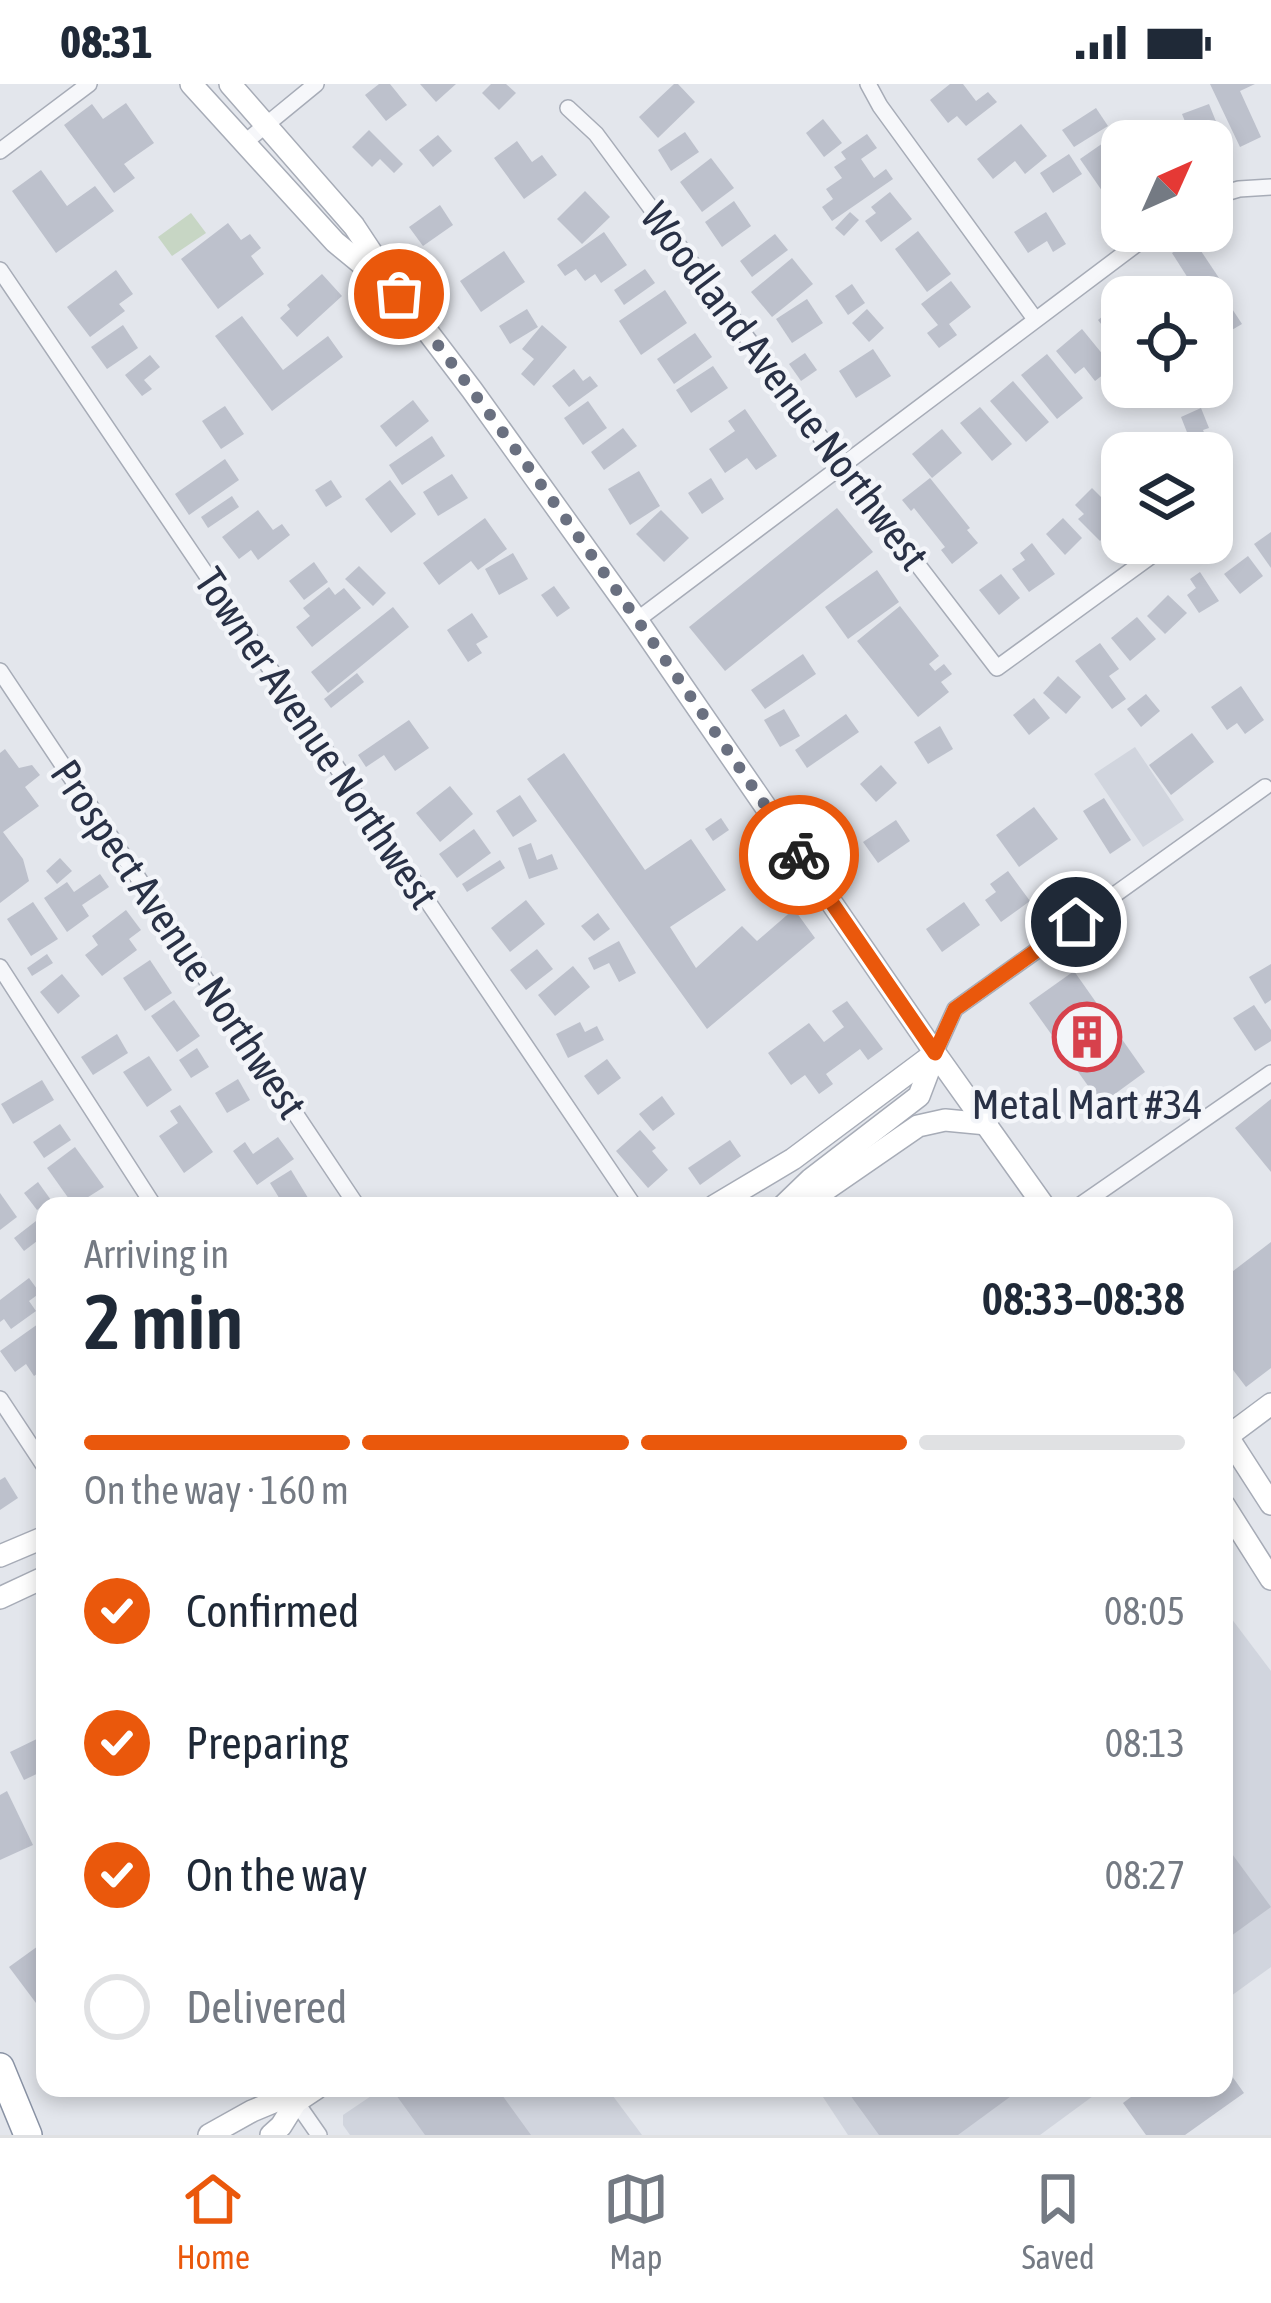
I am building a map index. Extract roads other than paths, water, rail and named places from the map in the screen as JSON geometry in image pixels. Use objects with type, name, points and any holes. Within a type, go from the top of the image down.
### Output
[{"type":"highway","points":[[0,2067],[26,2135]]},
{"type":"highway","points":[[0,2111],[26,2135]]},
{"type":"main road","points":[[191,84],[335,242],[399,294]]},
{"type":"main road","points":[[230,84],[353,226],[637,620],[1038,1197]]},
{"type":"main road","points":[[731,1197],[826,1136],[935,1053]]},
{"type":"main road","points":[[792,1197],[920,1096],[935,1053]]},
{"type":"main road","points":[[816,1197],[918,1126],[945,1120],[987,1124]]},
{"type":"main road","points":[[1233,1430],[1271,1404]]},
{"type":"main road","points":[[1233,1448],[1271,1504]]},
{"type":"main road","points":[[1233,1519],[1271,1579]]},
{"type":"main road","points":[[0,1556],[36,1541]]},
{"type":"main road","points":[[0,1598],[36,1581]]},
{"type":"main road","points":[[271,2135],[304,2097]]},
{"type":"main road","points":[[209,2135],[275,2101],[296,2102]]},
{"type":"street","points":[[0,151],[89,84]]},
{"type":"street","points":[[244,143],[316,84]]},
{"type":"street","points":[[868,84],[1034,319]]},
{"type":"street","name":"Woodland Avenue Northwest","points":[[568,108],[596,134],[997,668],[1140,564]]},
{"type":"street","points":[[1233,190],[1271,187]]},
{"type":"street","points":[[637,620],[1125,252]]},
{"type":"street","name":"Towner Avenue Northwest","points":[[0,270],[628,1197]]},
{"type":"street","name":"Prospect Avenue Northwest","points":[[0,671],[351,1197]]},
{"type":"street","points":[[935,1053],[955,1009],[1265,787]]},
{"type":"street","points":[[0,967],[148,1197]]},
{"type":"street","points":[[1091,1197],[1271,1073]]},
{"type":"street","points":[[0,1400],[36,1454]]},
{"type":"street","points":[[296,2102],[319,2135]]},
{"type":"place","name":"Metal Mart #34","points":[[1087,1037]]}]
